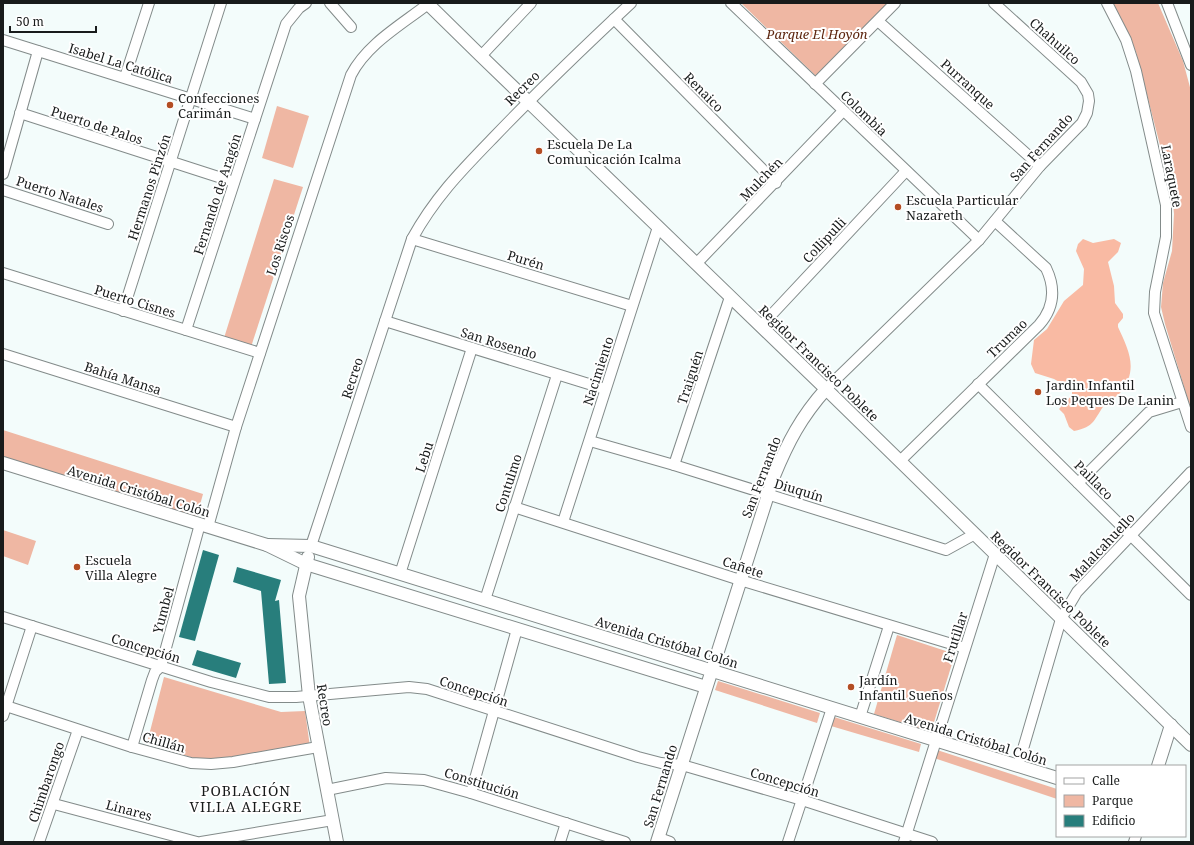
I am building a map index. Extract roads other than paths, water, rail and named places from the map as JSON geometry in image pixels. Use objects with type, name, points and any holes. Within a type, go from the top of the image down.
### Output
[{"type":"street","points":[[125,77],[149,3]]},
{"type":"street","name":"Hermanos Pinzón","points":[[123,310],[221,3]]},
{"type":"street","name":"Fernando de Aragón","points":[[186,330],[286,24],[298,8],[306,3]]},
{"type":"street","points":[[330,3],[351,27]]},
{"type":"street","name":"Regidor Francisco Poblete","points":[[428,3],[480,56],[761,326],[1191,745]]},
{"type":"street","name":"Los Riscos","points":[[204,525],[351,75],[358,61],[370,49],[428,3]]},
{"type":"street","points":[[480,56],[531,3]]},
{"type":"street","name":"Recreo","points":[[337,842],[309,696],[299,596],[311,546],[412,238],[426,214],[444,189],[528,102],[631,3]]},
{"type":"street","name":"Colombia","points":[[731,3],[979,240]]},
{"type":"street","points":[[815,84],[895,3]]},
{"type":"street","name":"Chahuilco","points":[[994,3],[1081,82]]},
{"type":"street","name":"Laraquete","points":[[1107,3],[1126,40],[1136,71],[1166,205],[1166,237],[1155,292],[1154,313],[1191,427]]},
{"type":"street","points":[[1167,3],[1191,65]]},
{"type":"street","name":"Renaico","points":[[614,19],[776,183]]},
{"type":"street","name":"Purranque","points":[[878,21],[1040,166]]},
{"type":"street","name":"Isabel La Católica","points":[[3,40],[255,119]]},
{"type":"street","points":[[3,174],[38,51]]},
{"type":"street","name":"San Fernando","points":[[662,841],[682,765],[711,671],[768,494],[787,444],[804,416],[826,390],[979,240],[1040,166],[1085,118],[1089,101],[1088,94],[1081,82]]},
{"type":"street","name":"Mulchén","points":[[696,264],[776,183],[843,111]]},
{"type":"street","name":"Puerto de Palos","points":[[20,113],[170,163],[234,182]]},
{"type":"street","name":"Collipulli","points":[[761,326],[906,171]]},
{"type":"street","name":"Puerto Natales","points":[[3,190],[108,224]]},
{"type":"street","name":"Trumao","points":[[900,461],[1042,322],[1049,311],[1053,293],[1051,281],[1046,268],[995,221]]},
{"type":"street","name":"Nacimiento","points":[[563,522],[658,227]]},
{"type":"street","name":"Purén","points":[[412,238],[632,306]]},
{"type":"street","name":"Puerto Cisnes","points":[[3,273],[260,353]]},
{"type":"street","name":"Traiguén","points":[[674,465],[730,297]]},
{"type":"street","name":"San Rosendo","points":[[385,321],[605,390]]},
{"type":"street","name":"Lebu","points":[[400,574],[472,348]]},
{"type":"street","name":"Bahía Mansa","points":[[3,354],[236,428]]},
{"type":"street","name":"Contulmo","points":[[486,600],[514,507],[557,375]]},
{"type":"street","name":"Paillaco","points":[[978,384],[1190,593]]},
{"type":"street","points":[[1078,483],[1149,412],[1182,402]]},
{"type":"street","name":"Diuquín","points":[[590,442],[674,465],[946,550],[975,534]]},
{"type":"street","name":"Avenida Cristóbal Colón","points":[[3,463],[267,545],[306,564],[706,687]]},
{"type":"street","name":"Malalcahuello","points":[[1018,766],[1062,619],[1077,592],[1191,472]]},
{"type":"street","name":"Cañete","points":[[514,507],[740,580],[965,648]]},
{"type":"street","name":"Yumbel","points":[[132,747],[152,680],[155,672],[161,666],[204,525]]},
{"type":"street","name":"Avenida Cristóbal Colón","points":[[267,545],[311,546],[1056,778]]},
{"type":"street","name":"Frutillar","points":[[905,838],[995,554]]},
{"type":"street","name":"Concepción","points":[[3,617],[257,695],[282,698],[409,687],[427,689],[638,757],[661,763],[682,765],[802,800],[905,838],[932,842]]},
{"type":"street","points":[[3,716],[32,626]]},
{"type":"street","points":[[860,717],[889,626]]},
{"type":"street","points":[[472,793],[493,711],[517,629]]},
{"type":"street","name":"Chillán","points":[[5,706],[132,747],[191,763],[211,764],[318,747]]},
{"type":"street","points":[[788,842],[832,708]]},
{"type":"street","points":[[1158,765],[1171,725]]},
{"type":"street","name":"Chimbarongo","points":[[39,842],[54,804],[78,730]]},
{"type":"street","name":"Constitución","points":[[327,790],[398,778],[424,780],[472,793],[625,842]]},
{"type":"street","name":"Linares","points":[[54,804],[197,842]]},
{"type":"street","points":[[201,842],[333,820]]},
{"type":"street","points":[[560,842],[566,823]]},
{"type":"place","name":"Confecciones Carimán","points":[[170,105]]},
{"type":"place","name":"Escuela De La Comunicación Icalma","points":[[539,151]]},
{"type":"place","name":"Escuela Particular Nazareth","points":[[898,207]]},
{"type":"place","name":"Jardin Infantil Los Peques De Lanin","points":[[1038,392]]},
{"type":"place","name":"Escuela Villa Alegre","points":[[77,567]]},
{"type":"place","name":"Jardín Infantil Sueños","points":[[851,687]]},
{"type":"district","name":"POBLACIÓN VILLA ALEGRE","points":[[246,800]]},
{"type":"park label","name":"Parque El Hoyón","points":[[817,34]]}]
